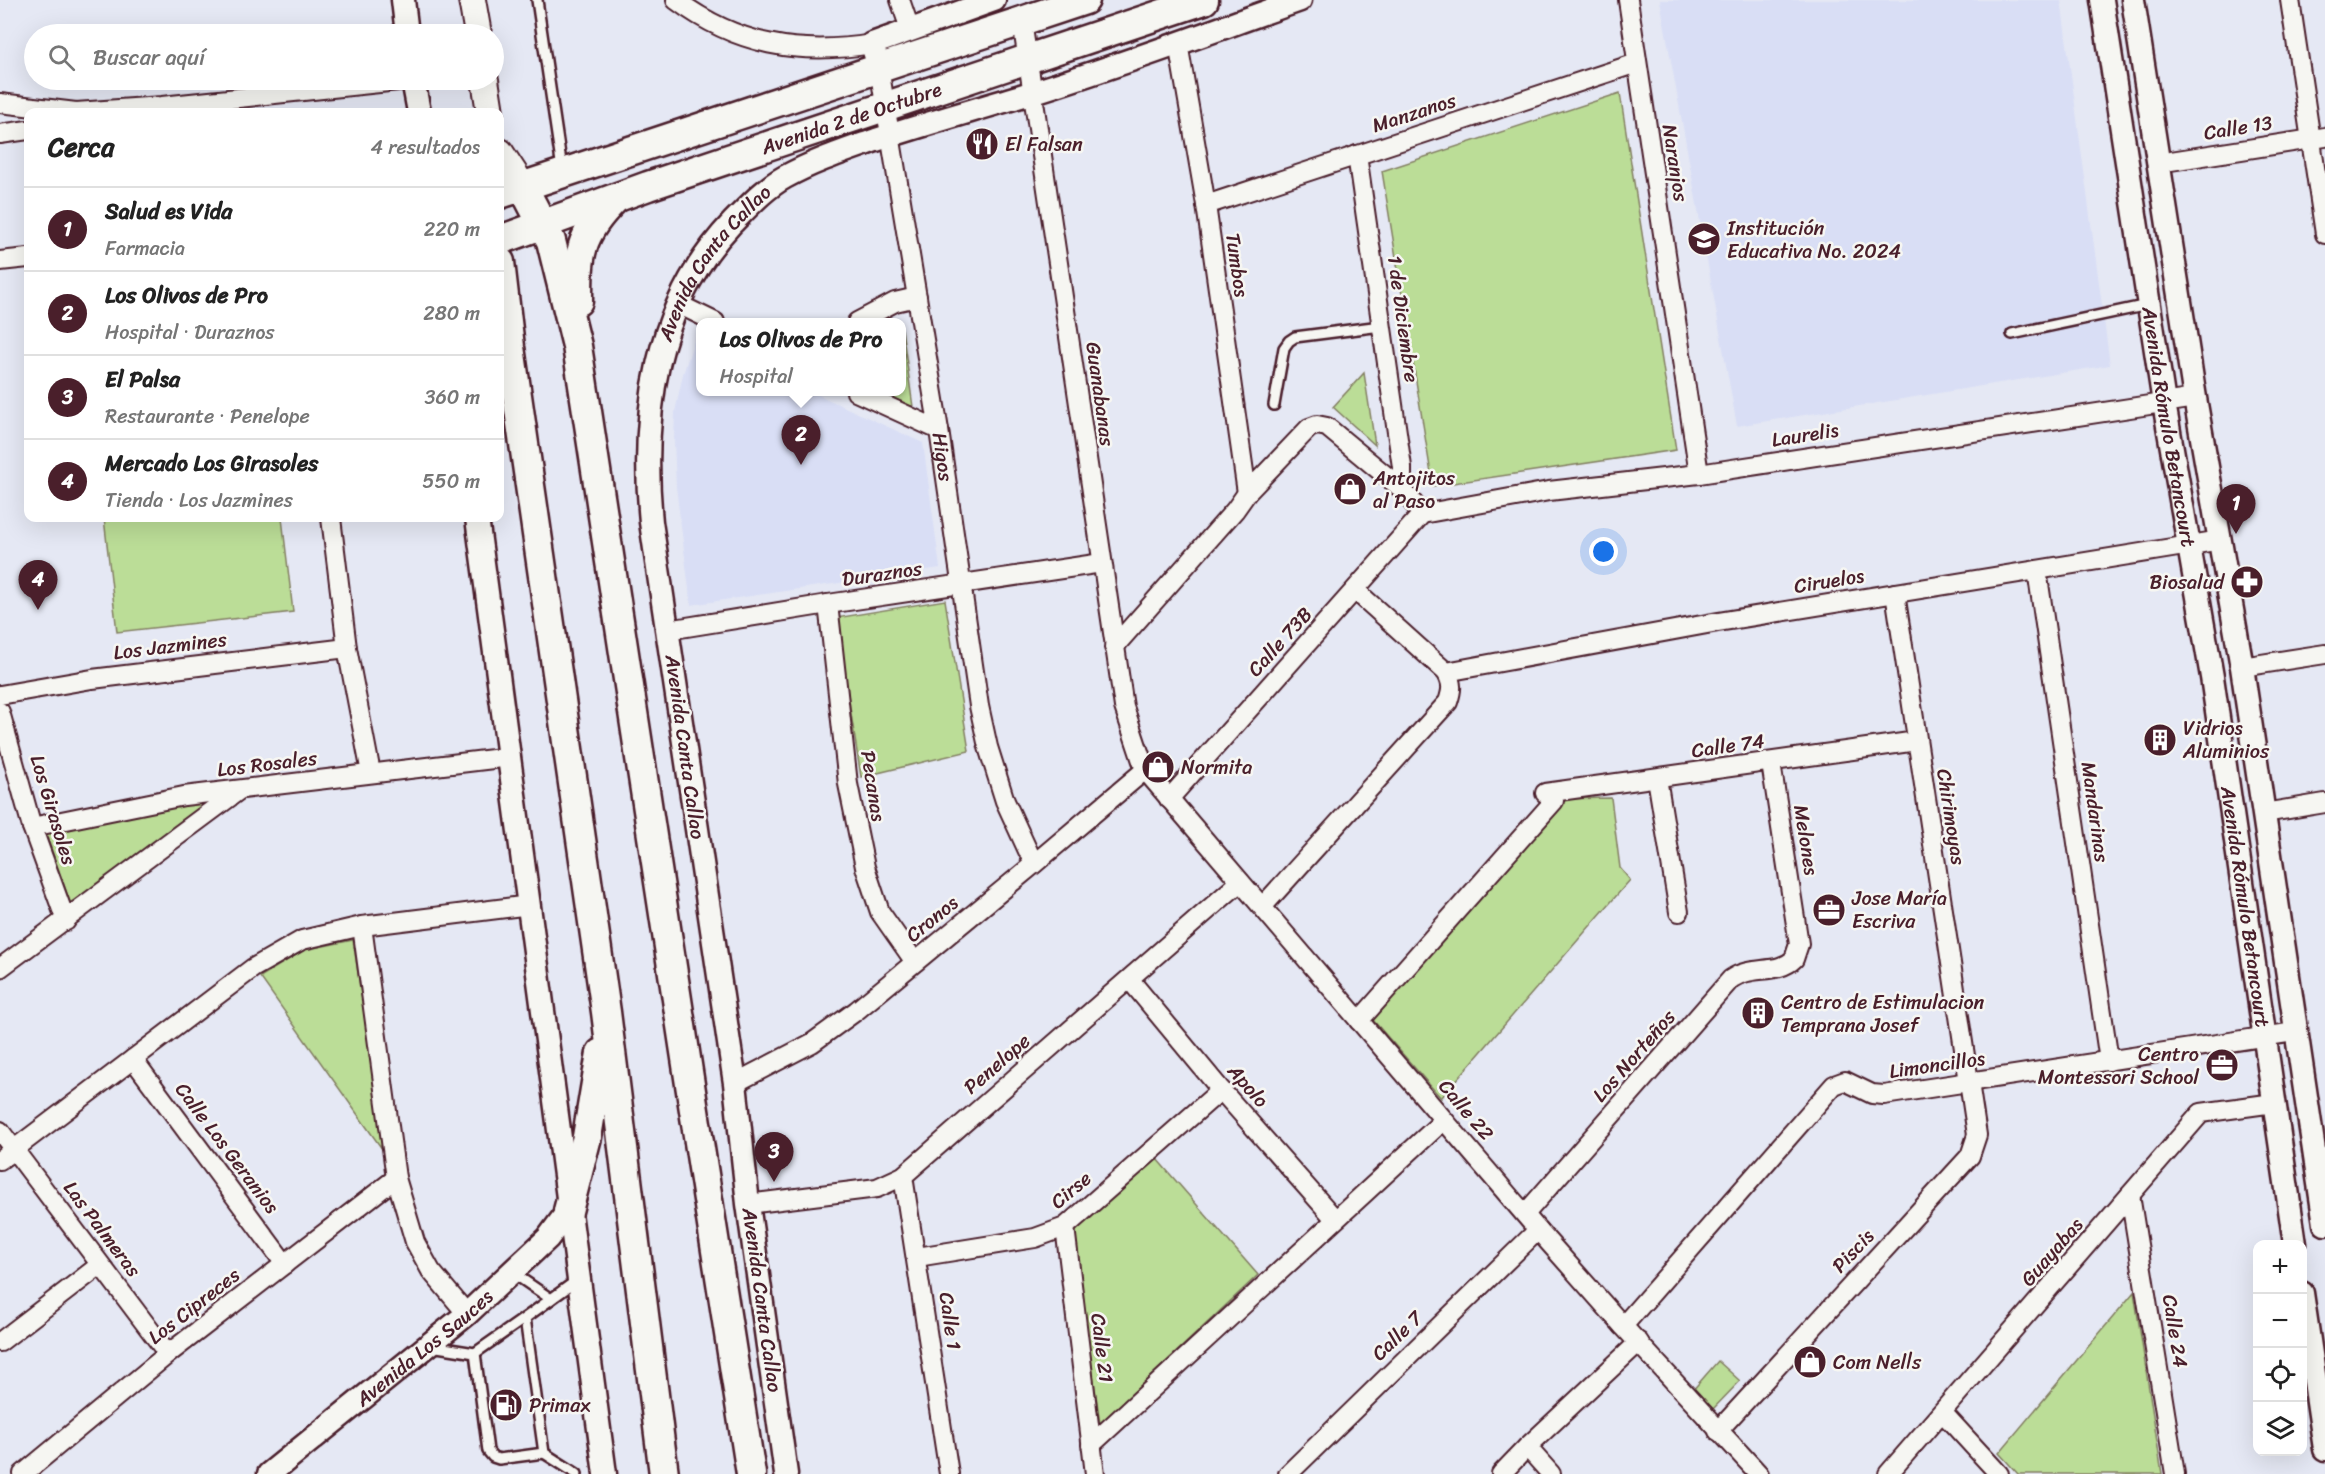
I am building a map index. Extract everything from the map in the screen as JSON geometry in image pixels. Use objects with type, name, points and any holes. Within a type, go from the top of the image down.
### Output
[{"type":"main road","points":[[472,0],[476,24]]},
{"type":"main road","name":"Avenida 2 de Octubre","points":[[511,190],[562,174],[876,56],[1022,21],[1085,0]]},
{"type":"main road","name":"Avenida 2 de Octubre","points":[[504,239],[648,186],[1204,0]]},
{"type":"main road","points":[[487,90],[489,108]]},
{"type":"main road","name":"Avenida Canta Callao","points":[[504,166],[511,190],[544,225],[559,269],[577,346],[751,1474]]},
{"type":"main road","points":[[577,346],[578,262],[584,240],[597,218],[615,199]]},
{"type":"main road","points":[[504,295],[513,371],[606,1012],[664,1474]]},
{"type":"main road","points":[[568,1211],[587,1137],[606,1012]]},
{"type":"street","points":[[403,0],[406,24]]},
{"type":"street","points":[[676,0],[721,28],[774,46],[837,50],[876,56],[910,29],[994,0]]},
{"type":"street","points":[[900,0],[910,29]]},
{"type":"street","name":"Avenida 2 de Octubre","points":[[892,135],[1032,93],[1300,0]]},
{"type":"street","name":"Naranjos","points":[[1628,0],[1700,474]]},
{"type":"street","name":"Avenida Rómulo Betancourt","points":[[2102,0],[2148,305],[2233,814],[2294,1240]]},
{"type":"street","name":"Avenida Rómulo Betancourt","points":[[2133,0],[2195,398],[2242,667],[2295,1032],[2319,1137],[2325,1224]]},
{"type":"street","points":[[2290,0],[2318,138],[2325,234]]},
{"type":"street","name":"Guanabanas","points":[[1022,21],[1114,647],[1124,707],[1144,770]]},
{"type":"street","name":"Tumbos","points":[[1178,43],[1206,205],[1246,493]]},
{"type":"street","name":"Higos","points":[[876,56],[892,135],[939,430],[979,706],[988,747],[1005,801],[1034,864]]},
{"type":"street","name":"Manzanos","points":[[1206,205],[1637,63]]},
{"type":"street","points":[[166,108],[278,103],[351,90]]},
{"type":"street","points":[[415,90],[418,108]]},
{"type":"street","points":[[0,103],[42,108]]},
{"type":"street","points":[[0,134],[24,131]]},
{"type":"street","name":"Avenida Canta Callao","points":[[786,1474],[748,1204],[735,1083],[651,522],[647,477],[648,433],[653,384],[662,345],[678,304],[698,268],[720,236],[751,203],[783,178],[825,157],[892,135]]},
{"type":"street","name":"Calle 13","points":[[2158,163],[2318,138]]},
{"type":"street","name":"1 de Diciembre","points":[[1357,155],[1402,466],[1402,489]]},
{"type":"street","points":[[0,261],[24,258]]},
{"type":"street","points":[[865,318],[895,302],[917,297]]},
{"type":"street","points":[[678,304],[707,318]]},
{"type":"street","points":[[865,396],[939,430]]},
{"type":"street","name":"Laurelis","points":[[1422,514],[1549,491],[1700,474],[2195,398]]},
{"type":"street","points":[[1114,647],[1235,510],[1246,493],[1309,428],[1317,424],[1326,427],[1402,489],[1422,514]]},
{"type":"street","name":"Calle 73B","points":[[1169,799],[1422,514]]},
{"type":"street","points":[[331,522],[347,648],[372,773]]},
{"type":"street","points":[[478,522],[605,1474]]},
{"type":"street","name":"Ciruelos","points":[[1446,672],[1718,622],[2221,540]]},
{"type":"street","name":"Duraznos","points":[[668,630],[1102,563]]},
{"type":"street","name":"Mandarinas","points":[[2037,570],[2109,1061]]},
{"type":"street","points":[[1263,906],[1448,702],[1452,688],[1451,680],[1446,672],[1356,591]]},
{"type":"street","name":"Chirimoyas","points":[[1895,593],[1969,1083]]},
{"type":"street","name":"Pecanas","points":[[828,604],[848,784],[866,867],[880,912],[915,962]]},
{"type":"street","name":"Los Jazmines","points":[[0,694],[92,679],[347,648]]},
{"type":"street","points":[[2242,667],[2325,654]]},
{"type":"street","name":"Los Girasoles","points":[[0,712],[32,827],[66,921]]},
{"type":"street","name":"Calle 74","points":[[1359,1021],[1549,797],[1658,778],[1917,741]]},
{"type":"street","name":"Los Rosales","points":[[32,827],[184,796],[510,757]]},
{"type":"street","name":"Melones","points":[[1771,763],[1799,944],[1794,959]]},
{"type":"street","name":"Cronos","points":[[735,1083],[812,1042],[856,1011],[1144,770]]},
{"type":"street","name":"Calle 22","points":[[1144,770],[1432,1103],[1538,1230],[1759,1474]]},
{"type":"street","points":[[1658,778],[1679,912]]},
{"type":"street","points":[[0,968],[239,790]]},
{"type":"street","points":[[2264,813],[2325,803]]},
{"type":"street","name":"Penelope","points":[[748,1204],[877,1188],[903,1176],[1240,882]]},
{"type":"street","points":[[7,1155],[253,968],[302,940],[362,926],[530,905]]},
{"type":"street","points":[[362,926],[396,1178],[415,1242],[431,1271],[467,1314]]},
{"type":"street","name":"Los Norteños","points":[[1525,1214],[1731,979],[1744,972],[1781,967],[1794,959]]},
{"type":"street","name":"Apolo","points":[[1130,980],[1221,1090],[1335,1220]]},
{"type":"street","name":"Limoncillos","points":[[1623,1326],[1834,1085],[1845,1081],[1872,1094],[1884,1095],[2295,1032]]},
{"type":"street","name":"Calle Los Geranios","points":[[133,1059],[285,1264]]},
{"type":"street","name":"Piscis","points":[[1718,1431],[1970,1156],[1977,1135],[1969,1083]]},
{"type":"street","name":"Cirse","points":[[917,1257],[1035,1238],[1065,1227],[1221,1090]]},
{"type":"street","name":"Guayabas","points":[[1888,1474],[2201,1113],[2274,1102]]},
{"type":"street","points":[[1091,1445],[1444,1120]]},
{"type":"street","name":"Las Palmeras","points":[[0,1131],[7,1155],[100,1265],[168,1354]]},
{"type":"street","name":"Calle 1","points":[[903,1176],[950,1474]]},
{"type":"street","name":"Los Cipreces","points":[[23,1474],[168,1354],[396,1178]]},
{"type":"street","name":"Calle 24","points":[[2130,1195],[2175,1474]]},
{"type":"street","name":"Avenida Los Sauces","points":[[268,1474],[467,1314],[548,1238],[568,1211]]},
{"type":"street","name":"Calle 21","points":[[1065,1227],[1095,1474]]},
{"type":"street","name":"Calle 7","points":[[1297,1471],[1538,1230]]},
{"type":"street","points":[[0,1342],[100,1265]]},
{"type":"street","points":[[2302,1294],[2325,1449]]},
{"type":"street","points":[[1502,1474],[1527,1447],[1638,1342]]},
{"type":"street","points":[[1943,1413],[1999,1474]]},
{"type":"street","points":[[1527,1447],[1551,1474]]},
{"type":"lane","points":[[537,0],[562,174]]},
{"type":"lane","points":[[2012,334],[2148,305]]},
{"type":"lane","points":[[1274,405],[1284,348],[1288,341],[1295,337],[1381,326]]},
{"type":"lane","points":[[512,1272],[551,1299]]},
{"type":"lane","points":[[428,1345],[475,1353],[578,1280]]},
{"type":"lane","points":[[525,1318],[544,1453]]},
{"type":"lane","points":[[475,1353],[488,1451],[492,1457],[499,1459],[544,1453],[577,1474]]},
{"type":"shaded area","points":[[1660,0],[2061,0],[2110,365],[1737,426]]},
{"type":"shaded area","points":[[695,338],[696,396],[821,396],[923,443],[940,568],[691,605],[676,487],[674,440],[675,412],[683,374]]},
{"type":"green space","points":[[1620,93],[1676,450],[1433,486],[1382,171]]},
{"type":"green space","points":[[906,357],[913,407],[889,396],[906,396]]},
{"type":"green space","points":[[1364,373],[1375,445],[1333,407]]},
{"type":"green space","points":[[104,522],[282,522],[293,612],[117,632]]},
{"type":"green space","points":[[945,600],[969,751],[861,777],[836,618]]},
{"type":"green space","points":[[218,797],[71,905],[45,831]]},
{"type":"green space","points":[[1611,798],[1620,868],[1630,880],[1441,1098],[1365,1011],[1553,799]]},
{"type":"green space","points":[[353,940],[385,1153],[260,977],[304,950]]},
{"type":"green space","points":[[1156,1158],[1258,1275],[1100,1424],[1073,1229]]},
{"type":"green space","points":[[2134,1292],[2162,1474],[2018,1474],[1999,1453]]},
{"type":"green space","points":[[1718,1361],[1740,1381],[1713,1409],[1692,1391]]},
{"type":"place","name":"El Falsan","points":[[982,144]]},
{"type":"place","name":"Institución Educativa No. 2024","points":[[1704,239]]},
{"type":"place","name":"Los Olivos de Pro","points":[[801,465]]},
{"type":"place","name":"Antojitos al Paso","points":[[1350,489]]},
{"type":"place","name":"Salud es Vida","points":[[2236,534]]},
{"type":"place","name":"Biosalud","points":[[2247,582]]},
{"type":"place","name":"Mercado Los Girasoles","points":[[38,610]]},
{"type":"place","name":"Vidrios Aluminios","points":[[2160,740]]},
{"type":"place","name":"Normita","points":[[1158,767]]},
{"type":"place","name":"Jose María Escriva","points":[[1829,910]]},
{"type":"place","name":"Centro de Estimulacion Temprana Josef","points":[[1758,1013]]},
{"type":"place","name":"Centro Montessori School","points":[[2222,1065]]},
{"type":"place","name":"El Palsa","points":[[774,1182]]},
{"type":"place","name":"Com Nells","points":[[1810,1362]]},
{"type":"place","name":"Primax","points":[[506,1405]]}]
